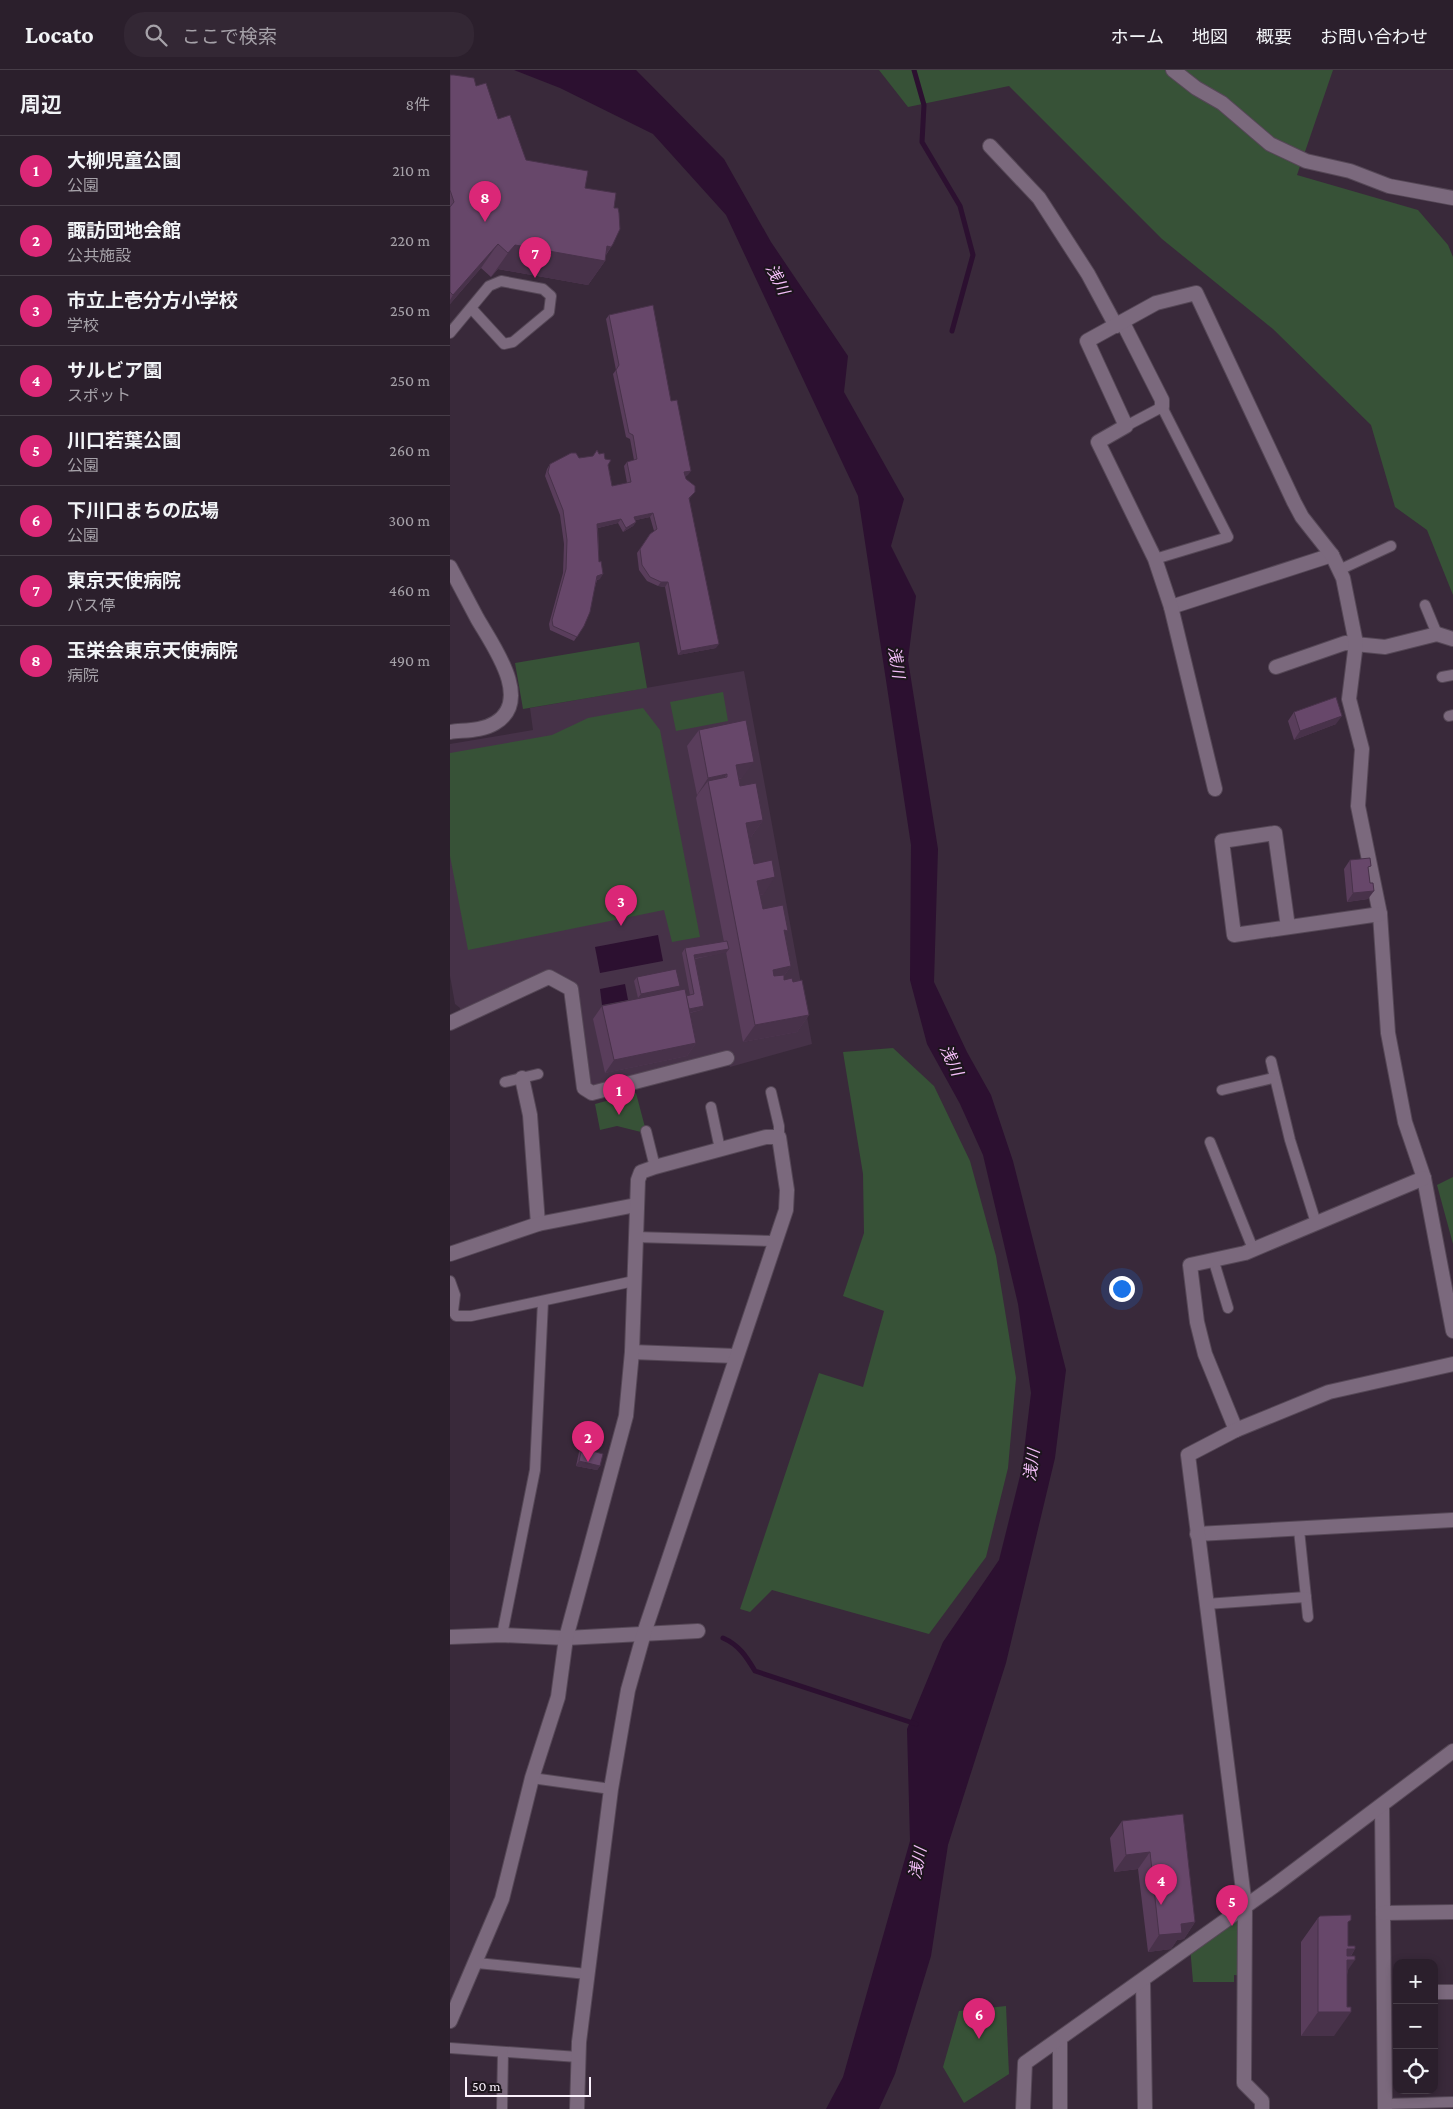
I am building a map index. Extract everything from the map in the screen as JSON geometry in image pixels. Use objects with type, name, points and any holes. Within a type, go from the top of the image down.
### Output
[{"type":"street","points":[[1173,70],[1196,88],[1222,103],[1270,144],[1306,161],[1350,171],[1389,186],[1453,198]]},
{"type":"street","points":[[990,146],[1039,198],[1119,325],[1162,400],[1162,407]]},
{"type":"street","points":[[1215,789],[1170,607],[1156,559],[1098,442],[1126,426],[1087,341],[1156,303],[1196,293],[1294,502],[1302,516],[1332,555],[1343,578],[1356,643],[1349,699],[1362,749],[1358,806],[1380,914],[1388,1033],[1405,1122],[1424,1178],[1453,1331]]},
{"type":"street","points":[[1170,607],[1332,555]]},
{"type":"street","points":[[450,567],[504,667],[511,694],[510,705],[496,723],[481,728],[450,732]]},
{"type":"street","points":[[1276,667],[1345,643],[1385,647],[1436,634],[1453,639]]},
{"type":"street","points":[[1288,927],[1275,833],[1222,840],[1234,935],[1380,914]]},
{"type":"street","points":[[450,1023],[549,977],[571,989],[584,1088],[592,1094],[727,1058]]},
{"type":"street","points":[[522,1078],[530,1116],[538,1224]]},
{"type":"street","points":[[450,2021],[477,1963],[502,1899],[532,1778],[558,1697],[566,1638],[626,1416],[632,1352],[638,1180],[641,1172],[655,1167],[766,1137],[779,1138],[787,1190],[786,1210],[735,1356],[644,1632],[628,1690],[611,1789],[587,1974],[578,2057],[577,2109]]},
{"type":"street","points":[[1236,1430],[1205,1354],[1197,1322],[1190,1266],[1214,1262],[1253,1248],[1424,1178]]},
{"type":"street","points":[[450,1254],[538,1224],[636,1205]]},
{"type":"street","points":[[632,1352],[735,1356]]},
{"type":"street","points":[[1262,2109],[1262,2101],[1244,2084],[1245,1906],[1188,1455],[1236,1430],[1329,1392],[1453,1364]]},
{"type":"street","points":[[1198,1534],[1299,1530],[1453,1520]]},
{"type":"street","points":[[450,1637],[502,1635],[566,1638],[644,1632],[698,1631]]},
{"type":"street","points":[[1023,2109],[1025,2063],[1060,2040],[1245,1906],[1453,1752]]},
{"type":"street","points":[[1382,1806],[1383,1913],[1390,1993],[1385,2106]]},
{"type":"street","points":[[1383,1913],[1453,1912]]},
{"type":"street","points":[[1143,1980],[1145,2109]]},
{"type":"street","points":[[1438,1992],[1453,1992]]},
{"type":"street","points":[[1060,2040],[1060,2109]]},
{"type":"lane","points":[[450,333],[489,286],[501,280],[542,289],[551,296],[549,312],[512,342],[504,344],[471,308]]},
{"type":"lane","points":[[1126,426],[1162,407],[1228,537],[1156,559]]},
{"type":"lane","points":[[1339,570],[1392,546]]},
{"type":"lane","points":[[1425,605],[1436,634]]},
{"type":"lane","points":[[1442,677],[1453,674]]},
{"type":"lane","points":[[1271,1061],[1274,1078],[1316,1223]]},
{"type":"lane","points":[[505,1082],[538,1074]]},
{"type":"lane","points":[[1222,1090],[1274,1078]]},
{"type":"lane","points":[[771,1092],[779,1126],[779,1138]]},
{"type":"lane","points":[[711,1107],[720,1149]]},
{"type":"lane","points":[[646,1131],[655,1167]]},
{"type":"lane","points":[[1210,1142],[1253,1248]]},
{"type":"lane","points":[[635,1237],[774,1242]]},
{"type":"lane","points":[[1214,1262],[1228,1308]]},
{"type":"lane","points":[[450,1281],[454,1295],[453,1312],[456,1316],[472,1316],[634,1282]]},
{"type":"lane","points":[[502,1635],[535,1470],[543,1301]]},
{"type":"lane","points":[[1299,1530],[1308,1617]]},
{"type":"lane","points":[[1206,1604],[1306,1597]]},
{"type":"lane","points":[[532,1778],[611,1789]]},
{"type":"lane","points":[[477,1963],[587,1974]]},
{"type":"lane","points":[[450,2048],[578,2057]]},
{"type":"lane","points":[[502,2052],[502,2109]]},
{"type":"lane","points":[[1385,2106],[1453,2102]]},
{"type":"shaded area","points":[[744,671],[812,1044],[730,1067],[727,1058],[584,1088],[571,989],[555,979],[462,1018],[460,1008],[455,1004],[450,976],[450,744],[533,730],[530,708]]},
{"type":"green space","points":[[879,70],[1333,70],[1297,175],[1418,210],[1448,245],[1453,257],[1453,595],[1427,530],[1395,507],[1371,425],[1273,329],[1162,239],[1009,86],[908,107]]},
{"type":"green space","points":[[639,642],[647,688],[523,709],[515,663]]},
{"type":"green space","points":[[723,692],[728,721],[676,731],[670,702]]},
{"type":"green space","points":[[643,708],[660,730],[700,937],[672,942],[664,910],[468,950],[450,856],[450,753],[552,735],[588,718]]},
{"type":"green space","points":[[893,1048],[934,1086],[970,1161],[996,1256],[1016,1378],[1008,1468],[986,1557],[929,1634],[772,1590],[750,1612],[740,1609],[819,1373],[863,1387],[884,1311],[843,1296],[864,1233],[863,1174],[843,1052]]},
{"type":"green space","points":[[636,1093],[646,1131],[641,1132],[617,1126],[600,1130],[595,1104]]},
{"type":"green space","points":[[1453,1177],[1453,1244],[1437,1185]]},
{"type":"green space","points":[[1245,1906],[1245,1976],[1234,1975],[1234,1982],[1193,1982],[1190,1946]]},
{"type":"green space","points":[[1006,2006],[1009,2074],[964,2103],[943,2067],[959,2011]]},
{"type":"water","name":"浅川","points":[[514,70],[636,70],[724,159],[771,242],[848,356],[844,392],[904,499],[891,546],[916,596],[908,660],[938,849],[934,982],[967,1052],[991,1095],[1013,1161],[1066,1370],[1055,1458],[1006,1663],[948,1845],[931,1956],[895,2074],[879,2109],[826,2109],[843,2077],[910,1841],[907,1729],[943,1642],[999,1560],[1022,1468],[1031,1393],[1018,1304],[983,1155],[960,1104],[927,1044],[910,980],[911,845],[858,496],[726,215],[653,134],[560,88]]},
{"type":"water","points":[[658,935],[663,961],[600,973],[595,947]]},
{"type":"water","points":[[625,984],[628,1000],[602,1005],[600,989]]},
{"type":"building","points":[[450,75],[474,78],[476,86],[486,83],[498,119],[510,115],[526,160],[588,171],[585,188],[616,193],[614,208],[618,208],[620,229],[611,247],[607,246],[605,261],[515,245],[508,253],[498,244],[453,295],[450,292],[450,207],[454,202],[450,190]]},
{"type":"building","points":[[653,305],[671,401],[677,400],[691,471],[684,472],[686,479],[695,486],[695,492],[689,498],[719,644],[681,651],[668,582],[661,582],[650,577],[642,565],[640,549],[650,534],[657,529],[653,513],[634,517],[636,522],[626,528],[621,519],[597,524],[599,562],[601,561],[603,574],[597,576],[590,612],[584,626],[577,637],[553,626],[552,620],[566,569],[567,540],[563,510],[548,472],[550,464],[571,453],[576,453],[579,458],[593,456],[597,450],[599,454],[604,453],[605,459],[611,460],[608,465],[612,486],[631,482],[627,462],[637,459],[633,435],[629,433],[616,370],[619,365],[609,315]]},
{"type":"building","points":[[1336,697],[1342,716],[1300,731],[1294,712]]},
{"type":"building","points":[[746,720],[754,762],[736,765],[740,786],[756,783],[763,820],[746,823],[754,864],[772,860],[775,877],[757,881],[763,909],[783,905],[788,931],[784,930],[791,966],[773,970],[774,976],[784,975],[784,980],[792,978],[793,982],[802,980],[809,1015],[755,1025],[708,781],[727,777],[727,774],[708,778],[699,730]]},
{"type":"building","points":[[1370,858],[1371,866],[1368,867],[1370,883],[1373,883],[1374,891],[1353,893],[1350,860]]},
{"type":"building","points":[[727,941],[729,949],[694,955],[704,1006],[689,1009],[686,996],[694,994],[685,948]]},
{"type":"building","points":[[676,969],[680,986],[641,994],[637,977]]},
{"type":"building","points":[[685,989],[696,1043],[614,1060],[602,1006]]},
{"type":"building","points":[[582,1448],[603,1454],[600,1466],[579,1461]]},
{"type":"building","points":[[1183,1814],[1195,1922],[1181,1924],[1182,1933],[1159,1935],[1150,1852],[1126,1855],[1122,1821]]},
{"type":"building","points":[[1351,1915],[1351,1920],[1348,1922],[1348,1946],[1355,1946],[1355,1949],[1347,1949],[1347,1956],[1355,1956],[1355,1960],[1347,1960],[1347,2007],[1351,2007],[1351,2012],[1318,2012],[1318,1918],[1320,1916]]},
{"type":"waterway","points":[[914,70],[924,105],[922,142],[960,206],[973,255],[952,331]]},
{"type":"waterway","points":[[723,1638],[742,1651],[755,1671],[916,1724]]},
{"type":"place","name":"玉栄会東京天使病院","points":[[485,222]]},
{"type":"place","name":"東京天使病院","points":[[535,278]]},
{"type":"place","name":"市立上壱分方小学校","points":[[621,926]]},
{"type":"place","name":"大柳児童公園","points":[[619,1115]]},
{"type":"place","name":"諏訪団地会館","points":[[588,1462]]},
{"type":"place","name":"サルビア園","points":[[1161,1905]]},
{"type":"place","name":"川口若葉公園","points":[[1232,1926]]},
{"type":"place","name":"下川口まちの広場","points":[[979,2039]]}]
